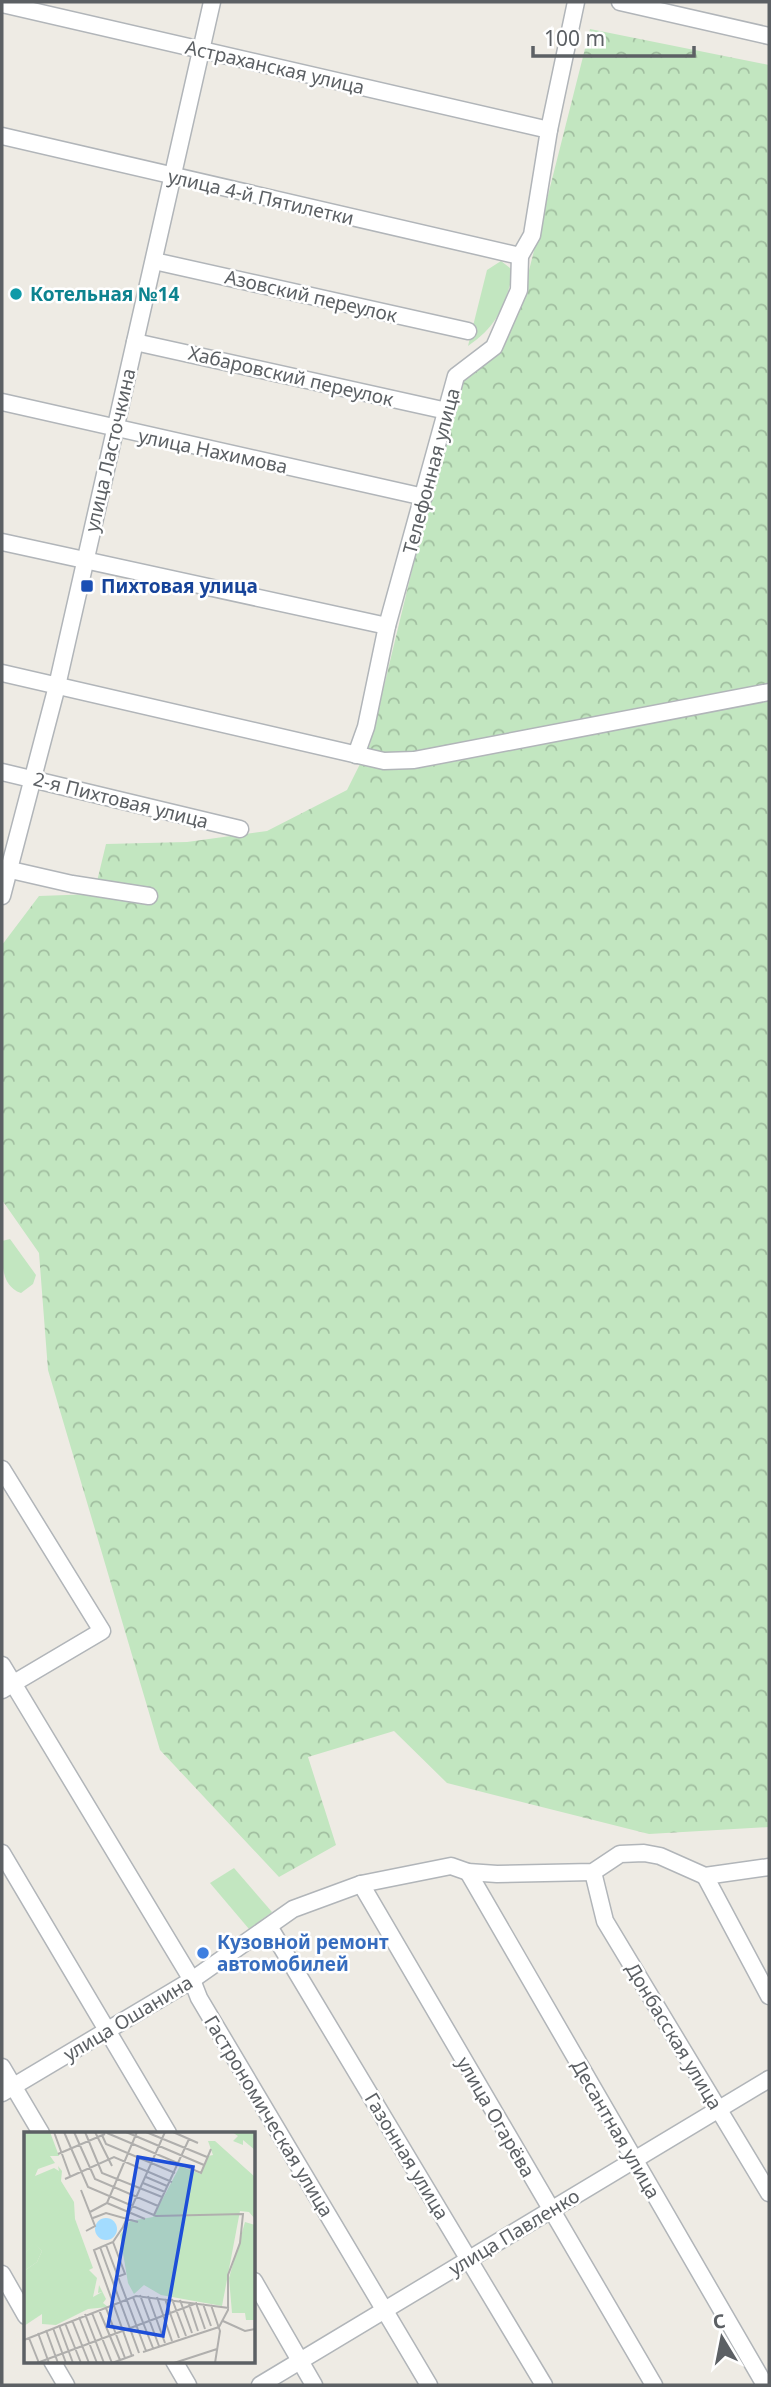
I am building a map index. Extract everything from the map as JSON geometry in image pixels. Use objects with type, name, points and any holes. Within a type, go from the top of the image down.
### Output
[{"type":"street","name":"улица Ласточкина","points":[[2,897],[6,869],[35,780],[212,2]]},
{"type":"street","name":"Телефонная улица","points":[[356,755],[366,727],[387,626],[425,497],[456,376],[494,347],[509,319],[519,290],[520,256],[532,235],[549,130],[576,2]]},
{"type":"street","points":[[620,2],[769,36]]},
{"type":"street","name":"Астраханская улица","points":[[2,4],[549,130]]},
{"type":"street","name":"улица 4-й Пятилетки","points":[[2,136],[520,256]]},
{"type":"street","name":"Азовский переулок","points":[[154,261],[468,331]]},
{"type":"street","name":"Хабаровский переулок","points":[[135,342],[447,411]]},
{"type":"street","name":"улица Нахимова","points":[[2,402],[425,497]]},
{"type":"street","points":[[2,542],[387,626]]},
{"type":"street","points":[[2,673],[384,761],[414,760],[769,692]]},
{"type":"street","name":"2-я Пихтовая улица","points":[[2,772],[240,829]]},
{"type":"street","points":[[6,869],[149,897]]},
{"type":"street","points":[[2,1469],[102,1631],[7,1687]]},
{"type":"street","name":"Гастрономическая улица","points":[[2,1665],[7,1687],[192,1980],[199,1998],[429,2385]]},
{"type":"street","points":[[2,1853],[167,2132]]},
{"type":"street","points":[[593,1872],[620,1854],[644,1853],[660,1856],[705,1876],[769,1867]]},
{"type":"street","name":"улица Ошанина","points":[[8,2090],[192,1980],[310,1900],[361,1884],[451,1866],[468,1872],[593,1872]]},
{"type":"street","name":"Десантная улица","points":[[468,1872],[765,2385]]},
{"type":"street","name":"Донбасская улица","points":[[593,1872],[605,1921],[769,2193]]},
{"type":"street","points":[[705,1876],[769,1996]]},
{"type":"street","name":"улица Огарёва","points":[[361,1884],[654,2385]]},
{"type":"street","name":"Газонная улица","points":[[270,1928],[544,2385]]},
{"type":"street","points":[[2,2067],[8,2090],[40,2132]]},
{"type":"street","name":"улица Павленко","points":[[260,2385],[769,2079]]},
{"type":"street","points":[[2,2274],[24,2312]]},
{"type":"street","points":[[256,2284],[314,2385]]},
{"type":"street","points":[[53,2362],[66,2385]]},
{"type":"street","points":[[175,2362],[188,2385]]},
{"type":"green space","points":[[590,29],[769,65],[769,1827],[649,1834],[447,1783],[394,1731],[308,1757],[336,1845],[279,1877],[160,1750],[48,1370],[39,1253],[2,1200],[2,945],[39,896],[94,894],[106,844],[187,842],[267,831],[347,790],[370,744],[428,504],[464,380],[504,343],[518,314]]},
{"type":"green space","points":[[501,261],[514,271],[503,305],[494,322],[468,346],[487,270]]},
{"type":"green space","points":[[10,1239],[36,1275],[33,1284],[21,1293],[9,1285],[4,1272],[2,1241]]},
{"type":"green space","points":[[234,1868],[272,1912],[249,1929],[210,1883]]},
{"type":"place","name":"Котельная №14","points":[[16,294]]},
{"type":"place","name":"Пихтовая улица","points":[[87,586]]},
{"type":"place","name":"Кузовной ремонт автомобилей","points":[[203,1953]]}]
